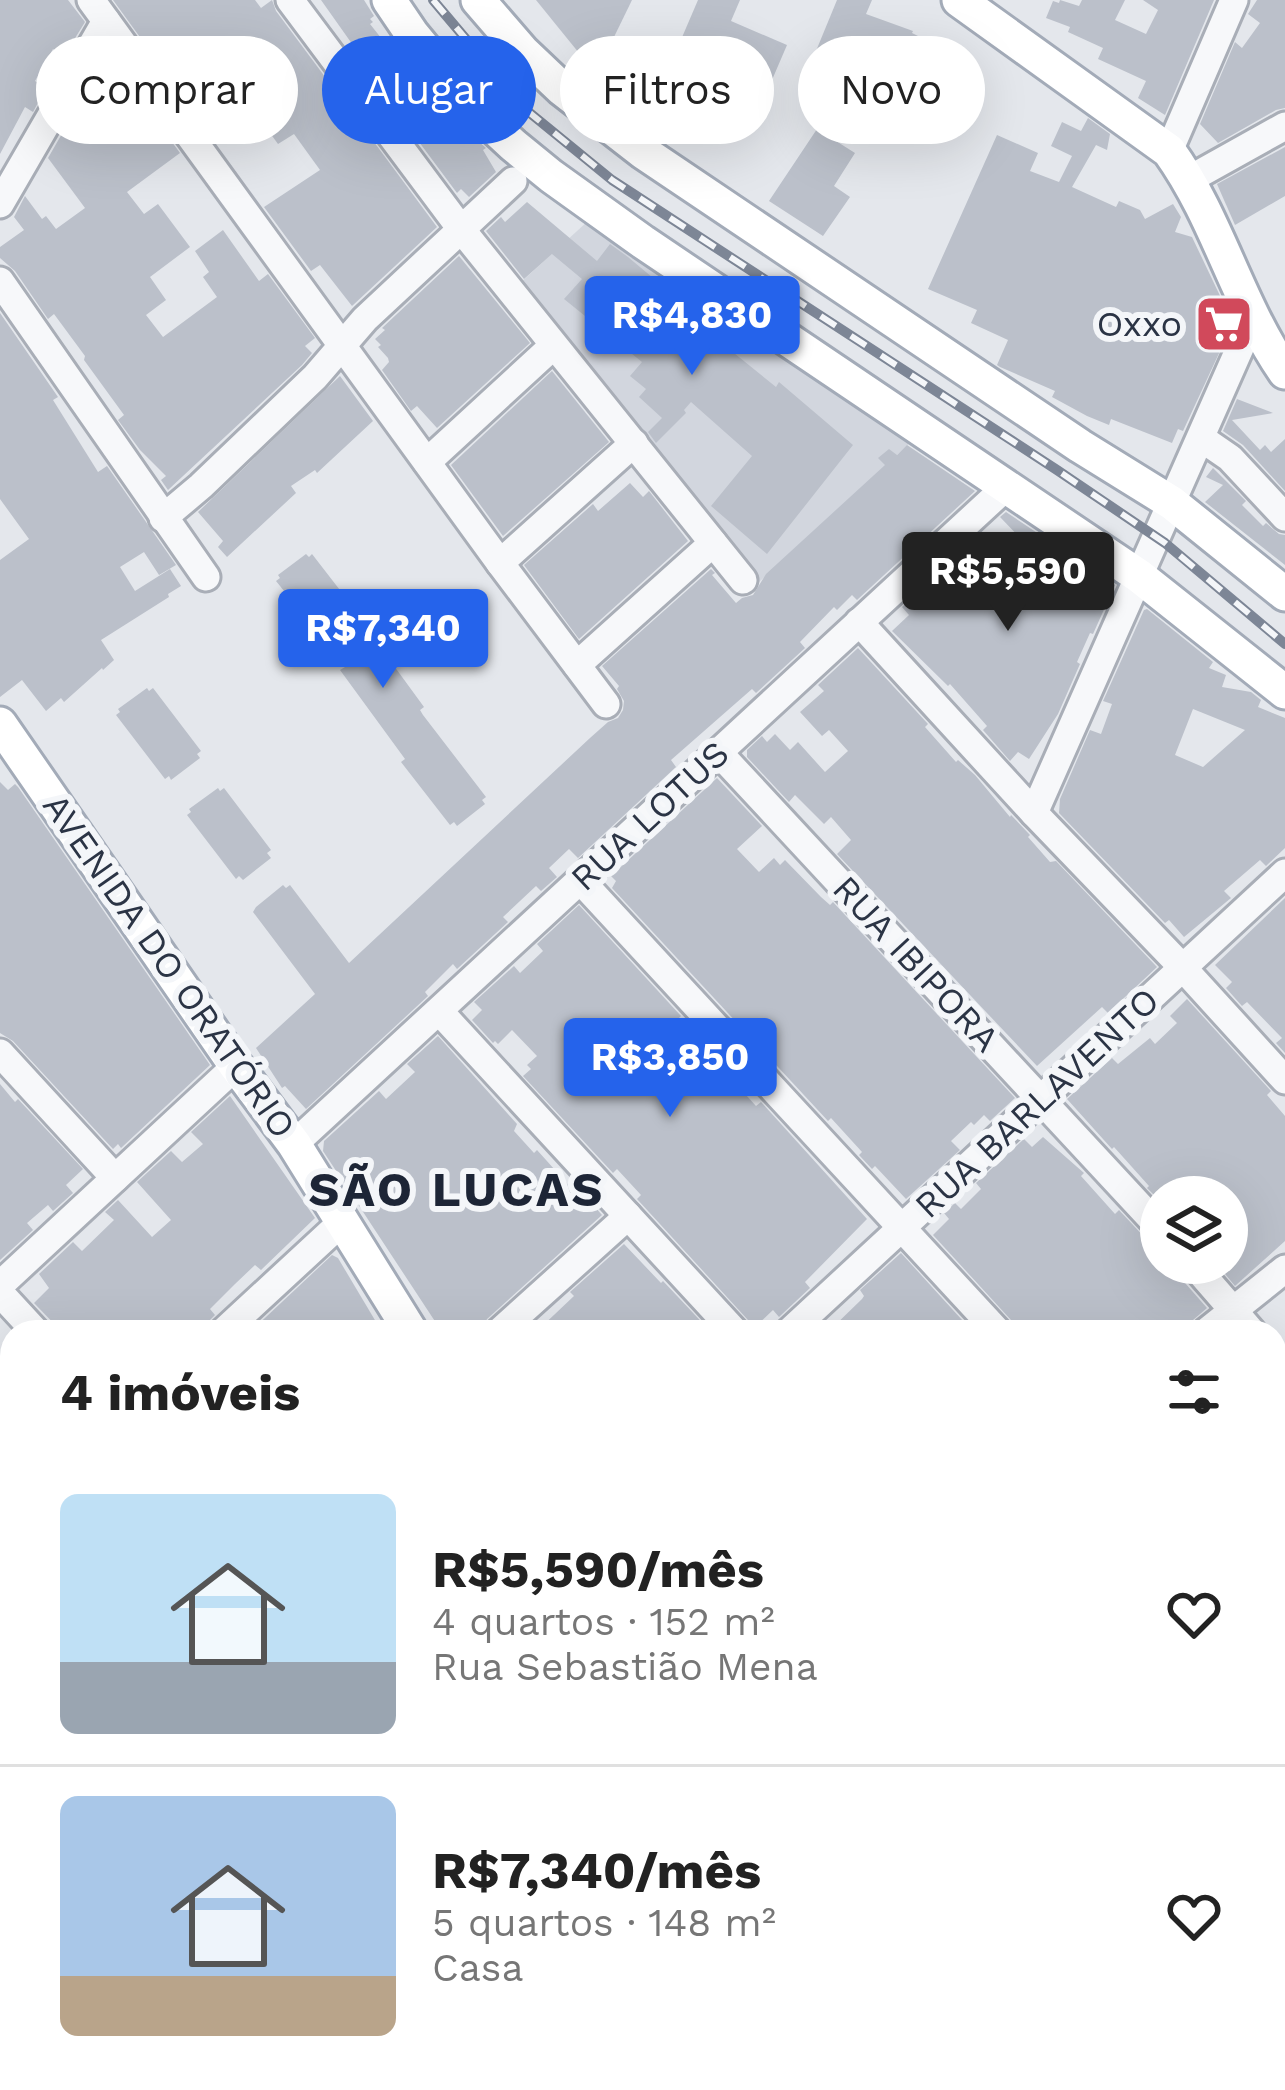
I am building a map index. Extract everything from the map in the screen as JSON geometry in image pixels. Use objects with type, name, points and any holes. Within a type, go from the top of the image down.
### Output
[{"type":"main road","points":[[389,0],[472,107],[551,176],[1139,576],[1285,692]]},
{"type":"main road","points":[[478,0],[562,89],[643,152],[1172,503],[1285,594]]},
{"type":"main road","points":[[959,0],[1169,152],[1190,179],[1255,321],[1285,372]]},
{"type":"main road","name":"AVENIDA DO ORATÓRIO","points":[[0,724],[293,1144],[403,1320]]},
{"type":"street","points":[[290,0],[461,229],[743,580]]},
{"type":"street","points":[[1169,152],[1234,0]]},
{"type":"street","points":[[0,203],[99,10],[606,704]]},
{"type":"street","points":[[1190,179],[1285,127]]},
{"type":"street","points":[[163,518],[513,181]]},
{"type":"street","points":[[0,281],[206,577]]},
{"type":"street","points":[[1034,813],[1255,321]]},
{"type":"street","points":[[427,462],[553,346]]},
{"type":"street","points":[[1201,438],[1231,458],[1285,518]]},
{"type":"street","points":[[500,563],[634,442]]},
{"type":"street","name":"RUA LOTUS","points":[[293,1144],[1006,487]]},
{"type":"street","points":[[577,665],[713,543]]},
{"type":"street","points":[[859,622],[1285,1080]]},
{"type":"street","name":"RUA IBIPORA","points":[[719,753],[1140,1206]]},
{"type":"street","name":"RUA BARLAVENTO","points":[[802,1320],[1285,873]]},
{"type":"street","points":[[580,881],[987,1320]]},
{"type":"street","points":[[439,1011],[725,1320]]},
{"type":"street","points":[[0,1053],[116,1178]]},
{"type":"street","points":[[26,1320],[0,1289],[236,1066]]},
{"type":"street","points":[[512,1320],[628,1216]]},
{"type":"street","points":[[236,1320],[342,1222]]},
{"type":"street","points":[[1244,1320],[1285,1269]]},
{"type":"street","points":[[1210,1284],[1242,1320]]},
{"type":"shaded area","points":[[588,221],[913,440],[759,582],[519,284]]},
{"type":"building","points":[[0,0],[68,0],[85,22],[76,36],[36,36],[36,106],[33,112],[25,107],[0,154]]},
{"type":"building","points":[[113,0],[255,0],[261,8],[272,0],[295,36],[139,36]]},
{"type":"building","points":[[321,0],[364,0],[374,16],[370,24],[380,36],[346,36]]},
{"type":"building","points":[[536,0],[632,0],[614,36],[565,36]]},
{"type":"building","points":[[698,0],[740,0],[731,21],[766,36],[683,36]]},
{"type":"building","points":[[837,0],[872,0],[866,14],[918,36],[822,36]]},
{"type":"building","points":[[1082,0],[1125,0],[1115,20],[1146,34],[1158,10],[1143,0],[1214,0],[1165,115],[1138,98],[1146,81],[1098,59],[1103,48],[1046,18],[1053,1],[1079,6]]},
{"type":"building","points":[[1257,0],[1285,0],[1285,108],[1218,143],[1200,124],[1235,42],[1242,48],[1260,23],[1248,14]]},
{"type":"building","points":[[774,39],[787,45],[774,75]]},
{"type":"building","points":[[298,41],[322,73],[322,144],[375,144],[437,227],[352,306],[320,265],[311,271],[264,207],[320,170],[298,140]]},
{"type":"building","points":[[1088,118],[1110,134],[1107,150],[1096,145],[1072,187],[1116,207],[1119,201],[1140,210],[1145,219],[1173,204],[1181,217],[1175,232],[1192,237],[1233,323],[1183,431],[1178,429],[1172,443],[1111,419],[1109,425],[1087,416],[1052,397],[1055,391],[1000,367],[1008,340],[971,323],[977,310],[928,289],[997,135],[1038,153],[1030,171],[1059,182],[1072,156],[1051,146],[1062,122],[1081,131]]},
{"type":"building","points":[[56,144],[173,144],[180,153],[127,192],[144,214],[158,204],[190,247],[150,277],[166,300],[146,315],[163,337],[217,297],[203,277],[209,272],[195,251],[223,230],[259,281],[268,274],[315,338],[305,346],[312,353],[302,365],[168,490],[161,480],[166,476],[118,420],[124,415],[85,356],[54,314],[48,319],[15,271],[0,258],[0,247],[24,230],[14,217],[25,196],[56,229],[85,208],[48,158]]},
{"type":"building","points":[[421,144],[482,144],[486,148],[496,172],[469,197],[461,189],[457,193]]},
{"type":"building","points":[[807,144],[841,144],[855,153],[834,186],[850,197],[823,236],[769,201]]},
{"type":"building","points":[[1285,147],[1285,196],[1235,225],[1217,184]]},
{"type":"building","points":[[527,202],[597,261],[610,244],[628,257],[702,319],[698,324],[776,387],[779,382],[853,445],[767,554],[711,506],[752,456],[691,402],[656,443],[648,432],[662,418],[639,397],[646,389],[630,376],[642,362],[564,299],[582,279],[552,254],[524,279],[486,231],[501,217],[505,222]]},
{"type":"building","points":[[459,256],[530,343],[437,428],[417,406],[411,411],[382,370],[389,362],[375,339]]},
{"type":"building","points":[[0,313],[58,397],[53,400],[98,472],[107,466],[176,565],[159,575],[144,552],[120,567],[135,591],[170,569],[181,586],[101,640],[114,660],[46,711],[22,680],[0,697],[0,560],[29,539],[0,499]]},
{"type":"building","points":[[552,371],[609,442],[503,536],[451,465]]},
{"type":"building","points":[[340,376],[373,421],[317,473],[291,486],[296,493],[227,557],[218,547],[223,541],[198,512]]},
{"type":"building","points":[[1237,399],[1273,413],[1232,420],[1260,450],[1265,445],[1271,452],[1285,439],[1285,491],[1243,445],[1223,431]]},
{"type":"building","points":[[907,445],[975,491],[857,600],[852,595],[837,610],[834,607],[800,642],[805,648],[671,760],[676,767],[578,858],[569,849],[549,868],[557,877],[541,891],[536,886],[503,917],[508,922],[457,969],[453,964],[425,992],[428,996],[306,1109],[282,1088],[256,1048],[315,994],[253,912],[256,907],[283,885],[290,885],[349,963],[590,738],[618,718],[624,701],[619,686],[602,666],[711,569],[736,603],[753,595],[766,574],[885,465],[878,458],[889,449],[897,455]]},
{"type":"building","points":[[1213,468],[1263,526],[1266,523],[1285,535],[1285,565],[1205,502],[1223,485],[1206,477]]},
{"type":"building","points":[[630,483],[643,497],[649,491],[688,541],[579,639],[524,565],[593,504],[598,511]]},
{"type":"building","points":[[1006,512],[1115,585],[1077,662],[1058,714],[1029,759],[1018,752],[1010,761],[950,684],[892,631],[909,615],[902,607],[965,549],[973,557],[985,546],[1005,568],[1028,546],[1000,517]]},
{"type":"building","points":[[306,554],[312,554],[360,616],[358,625],[374,647],[378,644],[424,707],[423,715],[486,797],[485,804],[457,826],[450,825],[401,762],[405,759],[340,670],[345,667],[276,581]]},
{"type":"building","points":[[1144,610],[1213,662],[1209,668],[1226,675],[1222,687],[1251,692],[1261,700],[1258,707],[1285,718],[1285,848],[1266,866],[1260,860],[1224,891],[1231,898],[1184,937],[1059,813],[1060,799],[1090,730],[1101,734],[1112,704],[1103,701]],"holes":[[[1193,709],[1245,730],[1203,767],[1175,755]]]},
{"type":"building","points":[[858,648],[956,762],[975,775],[1050,862],[1056,861],[1157,967],[1108,1013],[1102,1007],[1037,1066],[837,854],[851,840],[831,817],[824,824],[795,795],[789,802],[747,757],[747,750],[762,736],[767,742],[775,734],[790,750],[798,742],[825,772],[848,751],[829,730],[822,736],[800,712],[824,691],[818,685]]},
{"type":"building","points":[[153,688],[201,751],[200,758],[171,780],[169,776],[165,779],[116,715]]},
{"type":"building","points":[[717,778],[762,826],[737,849],[759,872],[774,858],[780,865],[785,860],[830,905],[833,902],[1015,1098],[990,1121],[984,1115],[974,1125],[971,1122],[951,1141],[960,1150],[906,1199],[875,1166],[872,1169],[831,1118],[828,1121],[612,888],[616,881],[611,876]]},
{"type":"building","points":[[0,782],[8,790],[15,784],[18,787],[210,1065],[121,1148],[118,1144],[113,1149],[13,1041],[0,1033]]},
{"type":"building","points":[[224,788],[271,850],[267,853],[271,858],[243,880],[236,879],[187,815]]},
{"type":"building","points":[[1285,898],[1285,1053],[1276,1043],[1282,1038],[1247,1002],[1242,1006],[1226,988],[1232,982],[1215,965]]},
{"type":"building","points":[[579,905],[681,1016],[673,1024],[756,1106],[761,1102],[867,1219],[805,1282],[810,1288],[779,1317],[773,1310],[762,1320],[748,1320],[637,1199],[641,1195],[617,1169],[613,1173],[523,1076],[537,1056],[512,1030],[498,1044],[493,1043],[472,1020],[482,1010],[474,1002],[514,966],[520,973],[543,951],[537,944]]},
{"type":"building","points":[[1187,999],[1271,1091],[1267,1095],[1285,1116],[1285,1241],[1248,1274],[1248,1176],[1140,1176],[1067,1099],[1112,1058],[1118,1064],[1150,1038],[1155,1044],[1177,1023],[1170,1016]]},
{"type":"building","points":[[438,1036],[517,1124],[514,1131],[534,1153],[537,1150],[602,1215],[487,1320],[434,1320],[323,1151],[324,1141],[379,1091],[386,1099],[415,1072],[407,1064]]},
{"type":"building","points":[[0,1084],[83,1169],[66,1185],[73,1193],[53,1211],[48,1205],[27,1223],[33,1230],[0,1260]]},
{"type":"building","points":[[230,1096],[315,1218],[261,1270],[255,1265],[235,1284],[210,1309],[215,1315],[210,1320],[50,1320],[34,1303],[49,1288],[39,1274],[73,1242],[82,1251],[114,1220],[105,1212],[118,1200],[152,1237],[171,1220],[137,1182],[171,1151],[182,1162],[203,1144],[191,1132]]},
{"type":"building","points":[[1043,1137],[1084,1173],[1081,1176],[1115,1214],[1119,1210],[1140,1232],[1140,1284],[1186,1284],[1207,1308],[1193,1320],[1011,1320],[933,1235],[949,1219],[944,1213],[955,1203],[961,1209],[981,1189],[976,1183],[1024,1139],[1032,1147]]},
{"type":"building","points":[[624,1244],[700,1320],[549,1320],[574,1296],[570,1292]]},
{"type":"building","points":[[901,1253],[962,1320],[840,1320],[864,1296],[860,1290]]},
{"type":"building","points":[[332,1255],[375,1320],[263,1320]]},
{"type":"railway","points":[[433,0],[525,109],[612,180],[1165,543],[1285,644]]},
{"type":"place","name":"Oxxo","points":[[1224,324]]},
{"type":"district","name":"SÃO LUCAS","points":[[457,1189]]}]
